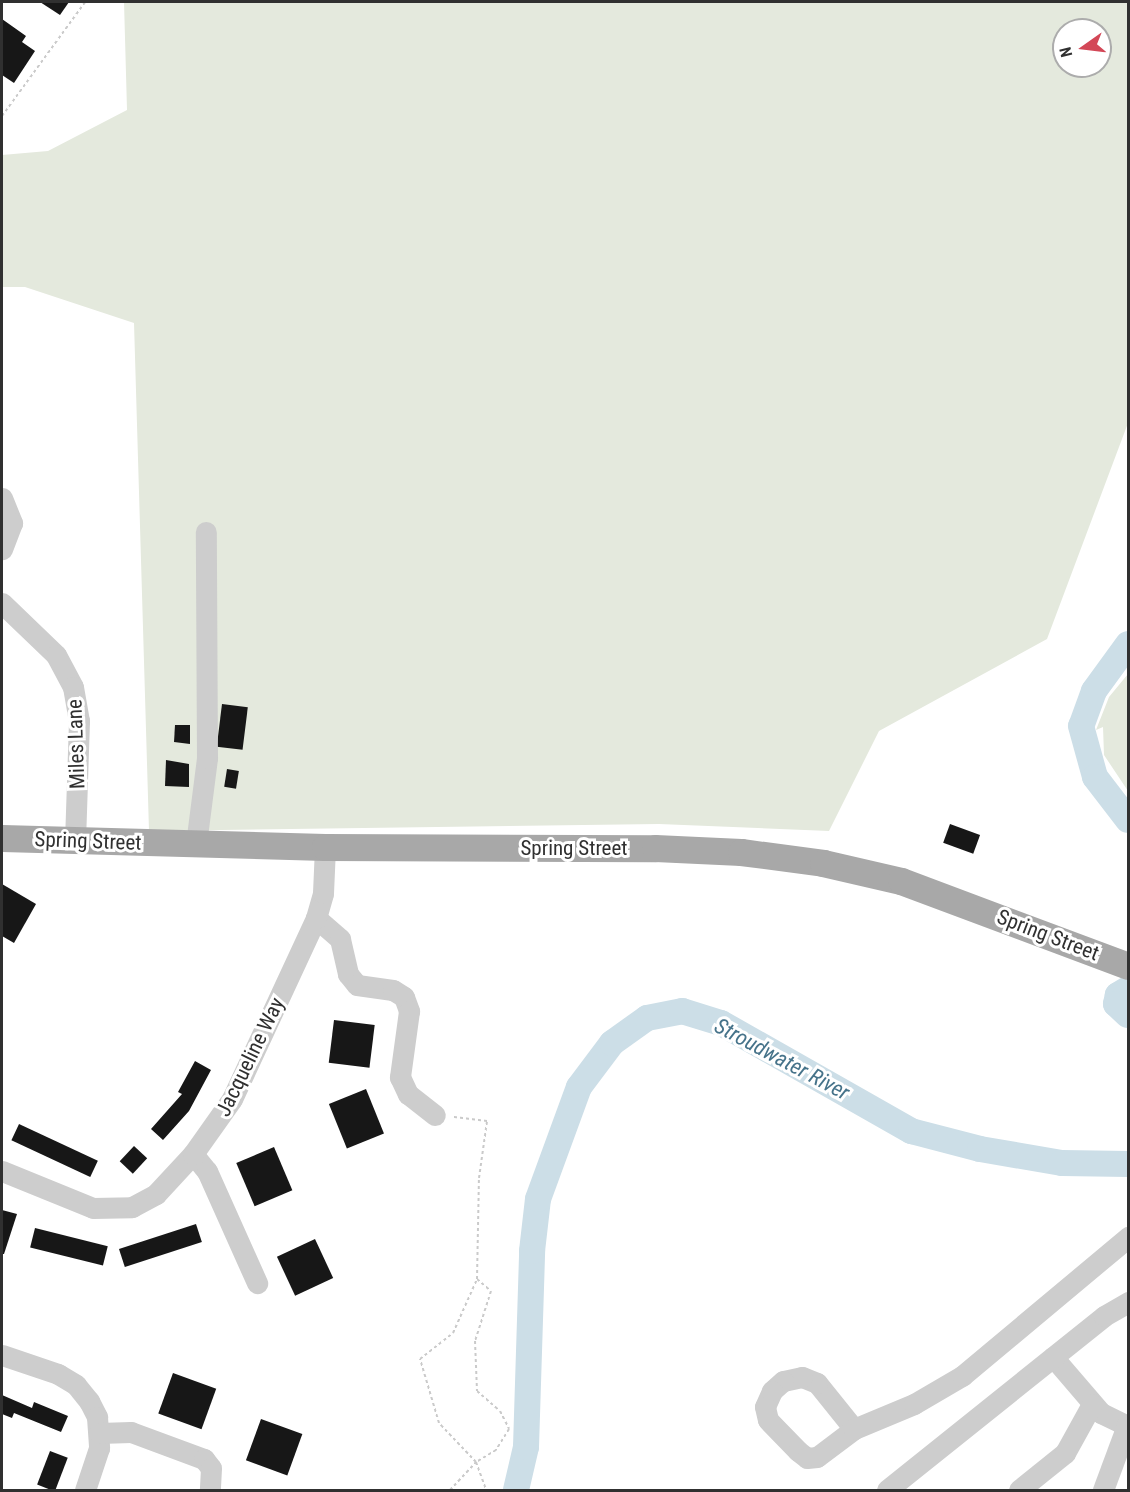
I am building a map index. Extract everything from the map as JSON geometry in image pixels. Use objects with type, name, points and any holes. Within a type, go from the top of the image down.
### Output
[{"type":"main road","name":"Spring Street","points":[[2,838],[325,847],[655,848],[741,852],[823,863],[951,898],[1128,966]]},
{"type":"street","points":[[2,498],[12,523],[2,549]]},
{"type":"street","points":[[196,844],[207,758],[206,532]]},
{"type":"street","name":"Miles Lane","points":[[2,603],[56,655],[73,687],[79,741],[75,841]]},
{"type":"street","name":"Jacqueline Way","points":[[2,1171],[82,1206],[119,1210],[156,1194],[193,1154],[232,1099],[316,918],[323,893],[325,847]]},
{"type":"street","points":[[316,918],[340,939],[351,980],[364,987],[393,990],[404,997],[409,1011],[400,1077],[408,1094],[435,1114]]},
{"type":"street","points":[[193,1154],[207,1171],[256,1283]]},
{"type":"street","points":[[854,1429],[914,1404],[962,1376],[1128,1237]]},
{"type":"street","points":[[887,1491],[1104,1316],[1128,1302]]},
{"type":"street","points":[[2,1355],[58,1374],[76,1385],[94,1409],[99,1434],[95,1464],[85,1491]]},
{"type":"street","points":[[1053,1357],[1092,1404],[1128,1425],[1103,1491]]},
{"type":"street","points":[[1018,1491],[1074,1442],[1092,1404]]},
{"type":"street","points":[[99,1434],[131,1432],[204,1460],[211,1468],[210,1491]]},
{"type":"path","points":[[2,116],[85,2]]},
{"type":"path","points":[[435,1114],[487,1121],[479,1178],[481,1222],[477,1278],[453,1333],[420,1359],[439,1423],[476,1462],[486,1491]]},
{"type":"path","points":[[450,1491],[476,1462],[496,1450],[508,1429],[500,1411],[477,1391],[475,1341],[491,1291],[477,1278]]},
{"type":"shaded area","points":[[124,2],[1128,2],[1128,423],[1047,639],[879,731],[829,831],[659,824],[149,831],[134,323],[25,287],[2,287],[2,155],[48,151],[127,110]]},
{"type":"shaded area","points":[[1128,674],[1128,791],[1104,755],[1103,727],[1096,730],[1109,697]]},
{"type":"building","points":[[40,2],[69,2],[60,15]]},
{"type":"building","points":[[2,19],[26,36],[22,42],[35,51],[14,83],[2,75]]},
{"type":"building","points":[[222,704],[248,707],[243,750],[217,747]]},
{"type":"building","points":[[175,725],[190,725],[190,744],[174,742]]},
{"type":"building","points":[[166,760],[189,764],[189,787],[165,786]]},
{"type":"building","points":[[227,769],[239,771],[236,789],[224,787]]},
{"type":"building","points":[[950,824],[980,835],[973,854],[943,843]]},
{"type":"building","points":[[2,884],[36,904],[14,943],[2,936]]},
{"type":"building","points":[[334,1020],[375,1025],[369,1068],[329,1063]]},
{"type":"building","points":[[195,1061],[211,1070],[189,1111],[163,1140],[151,1129],[182,1094],[178,1092]]},
{"type":"building","points":[[366,1089],[384,1134],[347,1148],[329,1104]]},
{"type":"building","points":[[19,1124],[98,1161],[90,1177],[11,1140]]},
{"type":"building","points":[[134,1146],[147,1158],[133,1174],[120,1161]]},
{"type":"building","points":[[274,1147],[292,1190],[255,1206],[236,1163]]},
{"type":"building","points":[[2,1210],[17,1214],[4,1254],[2,1254]]},
{"type":"building","points":[[196,1224],[202,1242],[125,1267],[119,1249]]},
{"type":"building","points":[[35,1228],[108,1246],[103,1266],[30,1247]]},
{"type":"building","points":[[315,1239],[333,1278],[295,1296],[277,1257]]},
{"type":"building","points":[[173,1373],[216,1389],[202,1429],[158,1413]]},
{"type":"building","points":[[2,1395],[32,1408],[34,1402],[68,1416],[61,1432],[14,1413],[12,1418],[2,1414]]},
{"type":"building","points":[[261,1419],[302,1434],[287,1475],[246,1460]]},
{"type":"building","points":[[50,1451],[68,1458],[55,1490],[37,1485]]},
{"type":"waterway","name":"Stroudwater River","points":[[1128,644],[1094,691],[1081,726],[1095,777],[1128,820]]},
{"type":"waterway","name":"Stroudwater River","points":[[1128,989],[1118,995],[1116,1004],[1128,1015]]},
{"type":"waterway","name":"Stroudwater River","points":[[516,1490],[526,1447],[532,1251],[538,1199],[579,1087],[612,1043],[647,1018],[682,1011],[721,1023],[911,1131],[980,1149],[1062,1163],[1128,1164]]}]
